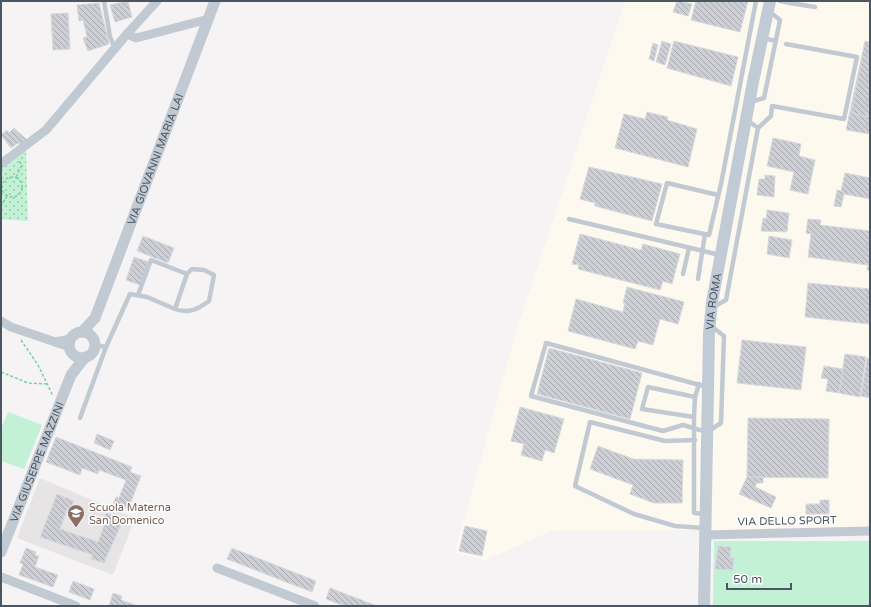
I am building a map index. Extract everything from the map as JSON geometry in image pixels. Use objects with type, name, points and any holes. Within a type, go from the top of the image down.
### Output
[{"type":"main road","name":"VIA ROMA","points":[[704,606],[705,514],[701,451],[707,432],[704,386],[710,325],[720,255],[733,186],[736,139],[746,119],[747,95],[762,42],[769,6]]},
{"type":"street","points":[[1,164],[46,130],[127,34],[157,1]]},
{"type":"street","name":"VIA GIOVANNI MARIA LAI","points":[[94,342],[95,318],[215,1]]},
{"type":"street","points":[[127,34],[136,38],[205,20],[208,21]]},
{"type":"street","name":"VIA GIOVANNI MARIA LAI","points":[[75,349],[76,334],[82,332],[95,318]]},
{"type":"street","points":[[1,321],[11,327],[75,349],[93,352],[94,342],[88,334],[82,332]]},
{"type":"street","name":"VIA GIUSEPPE MAZZINI","points":[[1,552],[73,372],[75,349]]},
{"type":"street","name":"VIA DELLO SPORT","points":[[705,531],[870,531]]},
{"type":"street","points":[[217,568],[315,606]]},
{"type":"street","points":[[1,577],[76,606]]},
{"type":"lane","points":[[104,1],[110,37],[115,48]]},
{"type":"lane","points":[[718,195],[667,183],[656,224],[709,235],[718,195],[736,139],[747,95],[749,43],[756,1]]},
{"type":"lane","points":[[780,1],[815,7]]},
{"type":"lane","points":[[747,95],[764,98],[780,20],[769,6]]},
{"type":"lane","points":[[749,43],[776,42]]},
{"type":"lane","points":[[712,308],[726,300],[758,128],[771,116],[772,106],[844,119],[856,57],[786,44]]},
{"type":"lane","points":[[746,119],[758,128]]},
{"type":"lane","points":[[721,184],[733,186]]},
{"type":"lane","points":[[569,219],[720,255]]},
{"type":"lane","points":[[698,279],[701,251],[705,234]]},
{"type":"lane","points":[[684,274],[689,248]]},
{"type":"lane","points":[[138,295],[151,260],[187,274]]},
{"type":"lane","points":[[80,418],[106,347],[130,294],[147,297],[175,309],[194,311],[209,301],[214,275],[204,270],[192,269],[187,274],[175,309]]},
{"type":"lane","points":[[701,451],[695,440],[695,429],[694,417],[695,397],[704,386],[546,343],[531,396],[663,431],[683,425],[695,429],[707,432],[721,423],[724,336],[710,325]]},
{"type":"lane","points":[[94,342],[106,347]]},
{"type":"lane","points":[[694,417],[642,409],[648,387],[695,397]]},
{"type":"lane","points":[[695,440],[665,441],[590,422],[575,486],[634,514],[675,526],[705,531]]},
{"type":"path","points":[[16,177],[22,166]]},
{"type":"path","points":[[10,177],[16,177],[21,182],[21,191],[17,196],[7,196],[3,191],[3,182],[10,177]]},
{"type":"path","points":[[1,207],[7,196]]},
{"type":"path","points":[[20,339],[38,365],[55,401],[59,404]]},
{"type":"path","points":[[1,372],[28,383],[47,384]]},
{"type":"shaded area","points":[[625,1],[870,1],[870,498],[867,529],[551,531],[486,560],[455,553],[516,332]]},
{"type":"shaded area","name":"Scuola Materna San Domenico","points":[[40,478],[135,518],[113,575],[17,538]]},
{"type":"green space","points":[[26,150],[28,221],[1,219],[1,169]]},
{"type":"green space","points":[[8,412],[42,425],[24,469],[1,461],[1,429]]},
{"type":"green space","points":[[714,541],[870,541],[870,606],[713,606]]},
{"type":"building","points":[[128,1],[132,17],[115,22],[110,5]]},
{"type":"building","points":[[677,1],[692,4],[688,16],[673,12]]},
{"type":"building","points":[[696,1],[748,1],[740,32],[691,20]]},
{"type":"building","points":[[99,3],[109,44],[88,51],[83,38],[87,37],[83,20],[79,21],[77,5]]},
{"type":"building","points":[[68,13],[70,49],[53,50],[51,14]]},
{"type":"building","points":[[662,41],[671,44],[665,65],[656,62]]},
{"type":"building","points":[[674,41],[738,57],[731,86],[667,68]]},
{"type":"building","points":[[865,41],[870,42],[870,134],[846,130]]},
{"type":"building","points":[[653,43],[658,45],[654,61],[649,59]]},
{"type":"building","points":[[862,57],[870,58],[870,117],[851,113]]},
{"type":"building","points":[[647,112],[668,117],[667,120],[697,129],[688,167],[615,148],[624,114],[645,119]]},
{"type":"building","points":[[14,128],[27,140],[20,145],[18,143],[11,148],[1,135],[7,130],[9,133]]},
{"type":"building","points":[[773,138],[801,144],[799,156],[815,160],[808,194],[790,190],[794,172],[767,166]]},
{"type":"building","points":[[589,167],[662,184],[652,221],[595,206],[595,203],[580,199]]},
{"type":"building","points":[[845,173],[870,178],[870,199],[844,194],[841,207],[834,206],[837,190],[841,191]]},
{"type":"building","points":[[765,175],[775,176],[774,197],[757,195],[759,179],[765,179]]},
{"type":"building","points":[[767,210],[789,213],[787,232],[761,231],[763,218],[766,219]]},
{"type":"building","points":[[808,219],[821,220],[820,225],[870,231],[870,271],[867,270],[868,265],[808,257],[811,234],[806,233]]},
{"type":"building","points":[[580,234],[641,250],[643,244],[680,254],[672,284],[663,281],[660,290],[578,269],[579,265],[572,264]]},
{"type":"building","points":[[143,236],[174,248],[168,263],[137,251]]},
{"type":"building","points":[[769,236],[792,240],[789,258],[767,254]]},
{"type":"building","points":[[134,257],[149,262],[140,285],[126,280]]},
{"type":"building","points":[[808,283],[870,289],[869,324],[805,317]]},
{"type":"building","points":[[627,287],[684,302],[678,324],[660,319],[653,345],[638,341],[635,349],[568,331],[576,299],[623,312],[625,303],[623,303]]},
{"type":"building","points":[[742,340],[806,347],[801,390],[737,383]]},
{"type":"building","points":[[549,348],[642,373],[630,419],[537,394]]},
{"type":"building","points":[[845,354],[866,357],[860,397],[839,393]]},
{"type":"building","points":[[867,358],[870,359],[870,398],[861,396]]},
{"type":"building","points":[[824,366],[843,369],[839,393],[826,391],[828,379],[821,378]]},
{"type":"building","points":[[520,407],[564,419],[554,453],[545,450],[542,461],[521,455],[524,444],[511,441]]},
{"type":"building","points":[[748,418],[829,419],[828,478],[747,477]]},
{"type":"building","points":[[97,434],[114,441],[110,450],[94,443]]},
{"type":"building","points":[[56,437],[132,467],[130,472],[141,476],[128,509],[113,504],[116,497],[119,498],[126,480],[99,470],[98,474],[82,468],[80,475],[46,462]]},
{"type":"building","points":[[598,446],[633,459],[683,460],[682,503],[654,503],[630,494],[633,485],[590,469]]},
{"type":"building","points":[[747,477],[763,477],[763,483],[757,483],[755,487],[776,497],[771,508],[739,494]]},
{"type":"building","points":[[57,494],[74,501],[70,510],[67,509],[60,529],[98,542],[105,523],[103,522],[106,513],[123,520],[104,563],[91,559],[93,555],[40,537]]},
{"type":"building","points":[[820,500],[829,500],[829,514],[806,514],[806,504],[820,504]]},
{"type":"building","points":[[465,526],[487,531],[482,556],[459,551]]},
{"type":"building","points":[[718,546],[731,547],[730,558],[734,558],[733,570],[715,569]]},
{"type":"building","points":[[26,548],[36,552],[35,555],[39,556],[35,567],[58,575],[53,587],[19,575],[23,564],[20,563]]},
{"type":"building","points":[[232,548],[316,581],[312,592],[227,559]]},
{"type":"building","points":[[73,581],[94,589],[90,600],[69,592]]},
{"type":"building","points":[[330,588],[377,606],[345,606],[326,599]]},
{"type":"building","points":[[113,593],[122,596],[121,600],[139,606],[109,606]]},
{"type":"place","name":"Scuola Materna San Domenico","points":[[76,528]]}]
